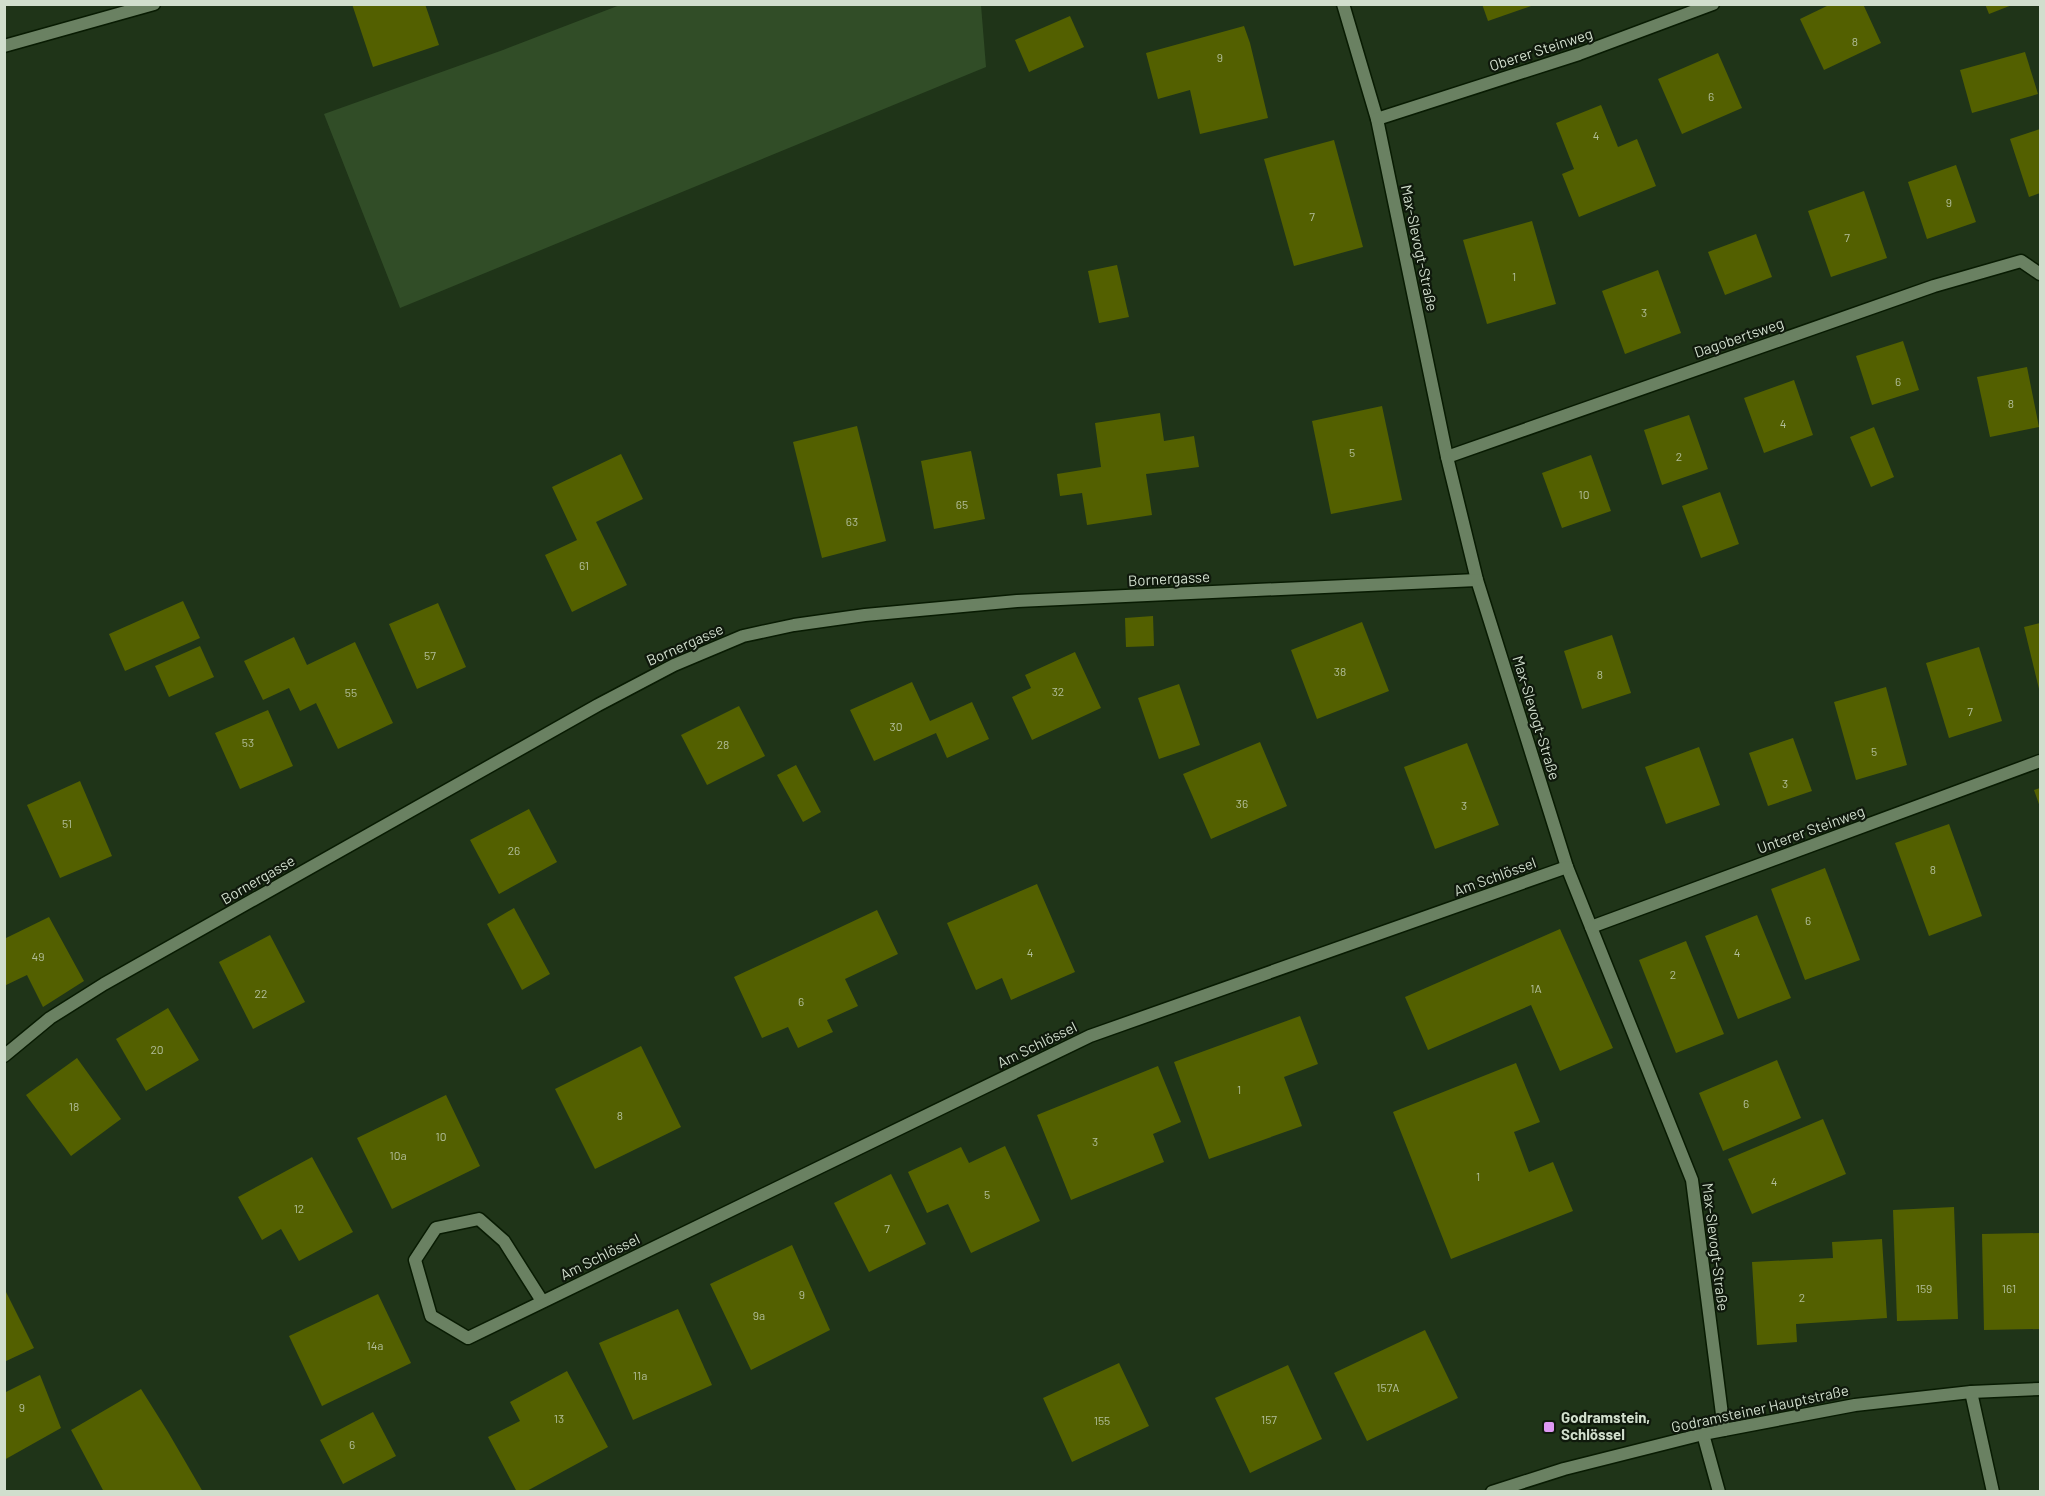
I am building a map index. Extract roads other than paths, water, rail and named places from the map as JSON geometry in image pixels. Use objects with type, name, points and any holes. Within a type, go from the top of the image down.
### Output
[{"type":"street","points":[[4,46],[154,4]]},
{"type":"street","name":"Max-Slevogt-Straße","points":[[1343,4],[1377,119],[1447,457],[1477,580],[1567,867],[1692,1180],[1724,1430]]},
{"type":"street","name":"Oberer Steinweg","points":[[1377,119],[1579,54],[1713,4]]},
{"type":"street","name":"Dagobertsweg","points":[[1447,457],[1934,286],[2021,261],[2040,274]]},
{"type":"street","name":"Bornergasse","points":[[4,1056],[50,1018],[104,984],[598,705],[674,664],[743,636],[794,625],[865,615],[1017,601],[1477,580]]},
{"type":"street","name":"Unterer Steinweg","points":[[1592,927],[2040,761]]},
{"type":"street","name":"Am Schlössel","points":[[542,1302],[504,1241],[480,1219],[436,1228],[415,1260],[431,1316],[468,1338],[1090,1036],[1567,867]]},
{"type":"street","name":"Godramsteiner Hauptstraße","points":[[1496,1491],[1564,1469],[1703,1434],[1855,1405],[1971,1392],[2040,1389]]},
{"type":"street","points":[[1971,1392],[1993,1491]]},
{"type":"street","points":[[1703,1434],[1719,1491]]},
{"type":"place","name":"Godramstein, Schlössel","points":[[1549,1427]]}]
